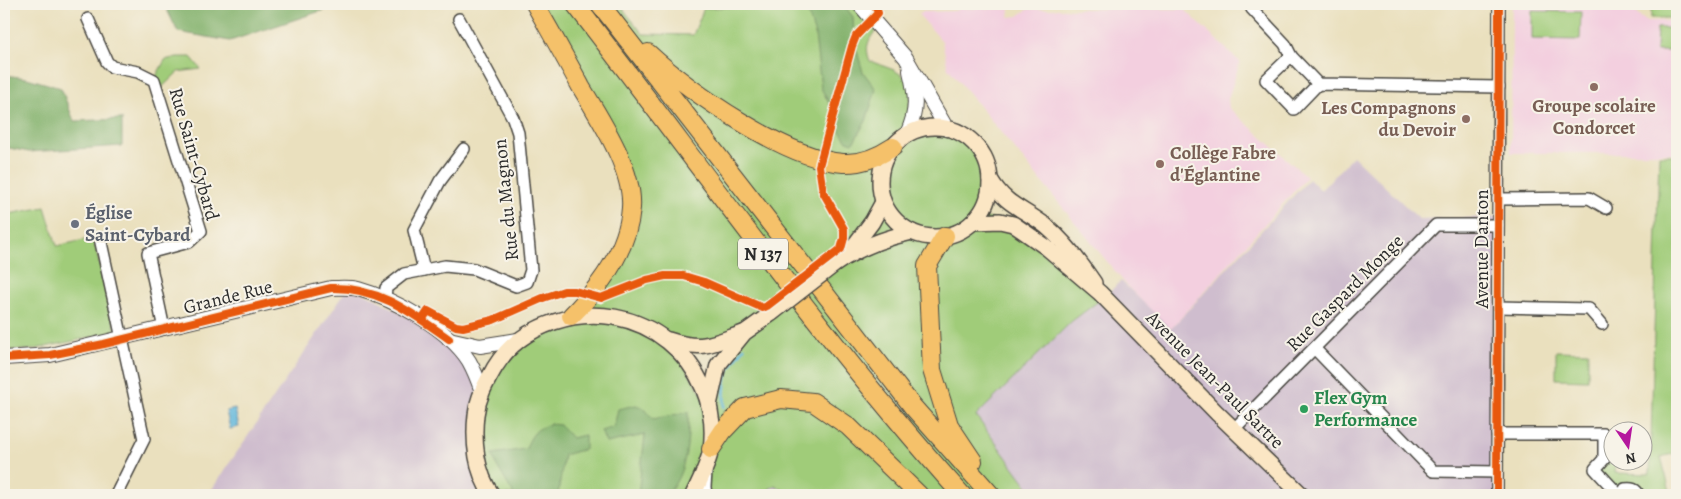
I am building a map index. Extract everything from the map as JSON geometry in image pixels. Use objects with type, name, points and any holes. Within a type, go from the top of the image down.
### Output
[{"type":"highway","points":[[535,4],[614,144],[626,176],[631,208],[621,250],[602,280],[571,316]]},
{"type":"highway","name":"N 137","points":[[575,4],[773,266],[902,428],[962,495]]},
{"type":"highway","points":[[602,6],[642,48],[684,84],[742,122],[773,139],[811,156],[853,163],[881,155],[893,147]]},
{"type":"highway","name":"N 137","points":[[602,6],[913,407],[991,495]]},
{"type":"highway","points":[[945,236],[927,266],[932,370],[949,425],[996,495]]},
{"type":"highway","points":[[709,457],[723,431],[745,408],[781,399],[813,402],[848,426],[919,495]]},
{"type":"main road","points":[[923,128],[947,129],[964,136],[976,145],[988,166],[990,179],[989,194],[984,208],[973,222],[945,236],[928,237],[912,232],[900,225],[890,214],[880,188],[881,173],[885,159],[893,147],[907,134],[923,128]]},
{"type":"main road","name":"Avenue Jean-Paul Sartre","points":[[990,179],[997,190],[1010,203],[1056,235],[1081,262],[1100,293]]},
{"type":"main road","points":[[848,255],[884,202]]},
{"type":"main road","name":"Avenue Jean-Paul Sartre","points":[[973,222],[1000,221],[1013,224],[1027,232],[1100,293],[1302,495]]},
{"type":"main road","points":[[709,405],[718,365],[744,333],[848,255],[883,239],[912,232]]},
{"type":"main road","points":[[492,495],[486,487],[476,452],[474,430],[481,390],[502,356],[518,340],[538,328],[571,316],[603,314],[637,322],[667,340],[686,346],[704,347],[744,333]]},
{"type":"main road","points":[[667,340],[692,367],[709,405],[712,427],[709,457],[693,495]]},
{"type":"street","points":[[859,4],[906,58],[947,129]]},
{"type":"street","points":[[1250,4],[1252,9],[1285,44],[1291,56],[1318,84],[1499,87]]},
{"type":"street","name":"Avenue Danton","points":[[1497,495],[1499,4]]},
{"type":"street","name":"Rue Saint-Cybard","points":[[88,19],[107,62],[112,66],[138,72],[154,80],[201,231],[189,242],[148,253],[164,329]]},
{"type":"street","name":"Rue du Magnon","points":[[424,270],[445,266],[474,269],[516,286],[526,282],[531,270],[518,133],[513,118],[459,19]]},
{"type":"street","points":[[1291,56],[1266,80],[1294,109],[1318,84]]},
{"type":"street","points":[[906,58],[916,100],[912,122],[907,134]]},
{"type":"street","points":[[385,298],[386,288],[404,274],[424,270],[414,230],[440,181],[464,149]]},
{"type":"street","points":[[1498,199],[1589,198],[1606,208]]},
{"type":"street","name":"Rue Gaspard Monge","points":[[1234,429],[1436,225],[1498,225]]},
{"type":"street","points":[[100,238],[144,439],[116,495]]},
{"type":"street","name":"Grande Rue","points":[[4,358],[50,355],[122,340],[332,288],[356,288],[385,298],[409,311],[449,339],[468,360],[481,390]]},
{"type":"street","points":[[1498,307],[1589,309],[1602,324]]},
{"type":"street","name":"Grande Rue","points":[[449,339],[480,346],[518,340]]},
{"type":"street","points":[[1315,349],[1433,471],[1497,472]]},
{"type":"street","points":[[1497,434],[1604,434],[1604,459],[1595,470],[1621,495],[1630,488],[1638,495]]},
{"type":"street","points":[[706,495],[705,487],[709,457]]},
{"type":"shaded area","name":"Groupe scolaire Condorcet","points":[[1512,4],[1624,5],[1646,21],[1677,21],[1677,153],[1511,153]]},
{"type":"shaded area","name":"Collège Fabre d'Églantine","points":[[958,8],[1010,9],[1009,17],[1018,16],[1028,9],[1184,9],[1240,62],[1228,99],[1229,108],[1307,177],[1170,330],[1128,287],[948,68],[942,41],[919,15],[923,12],[953,11],[958,10]]},
{"type":"shaded area","points":[[1353,156],[1419,219],[1498,217],[1497,495],[1034,495],[975,416],[1072,321],[1104,297],[1121,281],[1171,329],[1309,179],[1321,190]]},
{"type":"shaded area","points":[[344,288],[356,288],[449,339],[481,389],[492,495],[208,495],[343,295]]},
{"type":"shaded area","points":[[775,485],[791,495],[745,495]]},
{"type":"green space","points":[[164,4],[342,4],[230,41],[178,32]]},
{"type":"green space","points":[[534,4],[619,4],[643,34],[693,35],[704,8],[733,7],[733,4],[858,4],[879,27],[869,42],[867,51],[870,61],[894,70],[912,82],[907,134],[933,127],[950,128],[964,134],[975,144],[983,156],[988,171],[989,186],[986,201],[979,216],[1000,221],[1104,297],[1072,321],[976,416],[1034,495],[791,495],[775,485],[761,495],[492,495],[474,430],[502,356],[571,316],[621,250],[626,176]],"holes":[[[744,334],[718,365],[708,404],[669,340],[704,347]]]},
{"type":"green space","points":[[805,4],[843,4],[853,17],[854,41],[863,72],[876,89],[866,121],[853,143],[847,141],[838,128],[832,109],[821,88],[815,35]]},
{"type":"green space","points":[[1651,4],[1677,4],[1677,18],[1651,18]]},
{"type":"green space","points":[[1532,11],[1581,12],[1580,40],[1532,39]]},
{"type":"green space","points":[[1657,28],[1677,28],[1677,51],[1656,51]]},
{"type":"green space","points":[[177,57],[191,57],[201,69],[178,72],[158,91],[154,80],[165,60]]},
{"type":"green space","points":[[4,75],[27,78],[61,88],[74,121],[122,119],[122,146],[29,152],[4,147]]},
{"type":"green space","points":[[1659,155],[1677,155],[1677,453],[1661,457],[1671,495],[1619,495],[1595,469],[1604,459],[1604,472],[1650,474],[1650,472],[1654,472],[1654,422],[1651,422]]},
{"type":"green space","points":[[45,207],[57,246],[93,238],[116,332],[31,350],[4,350],[4,215]]},
{"type":"green space","points":[[1556,351],[1588,352],[1588,380],[1556,379]]},
{"type":"green space","points":[[636,405],[644,408],[653,419],[688,412],[687,445],[683,466],[674,486],[667,495],[638,495],[645,435],[606,443],[601,431],[614,427],[618,409]]},
{"type":"green space","points":[[550,424],[560,425],[572,438],[585,435],[585,449],[564,455],[558,495],[514,495],[497,466],[493,454],[526,449],[534,433]]},
{"type":"water","points":[[235,409],[239,427],[230,429],[226,411]]},
{"type":"waterway","points":[[724,407],[726,375],[732,363],[744,348]]},
{"type":"cycle path","points":[[422,320],[428,311],[456,326],[463,327],[493,320],[564,291],[575,291],[601,298],[647,280],[665,276],[684,276],[704,282],[763,308],[767,306],[841,249],[844,229],[823,192],[819,166],[852,46],[856,36],[878,13],[875,4]]},
{"type":"cycle path","points":[[1497,495],[1499,4]]},
{"type":"cycle path","points":[[4,358],[50,355],[104,344],[331,288],[364,292],[394,303],[449,339]]},
{"type":"place","name":"Groupe scolaire Condorcet","points":[[1594,87]]},
{"type":"place","name":"Les Compagnons du Devoir","points":[[1466,119]]},
{"type":"place","name":"Collège Fabre d'Églantine","points":[[1160,164]]},
{"type":"place","name":"Église Saint-Cybard","points":[[75,224]]},
{"type":"place","name":"Flex Gym Performance","points":[[1304,409]]}]
